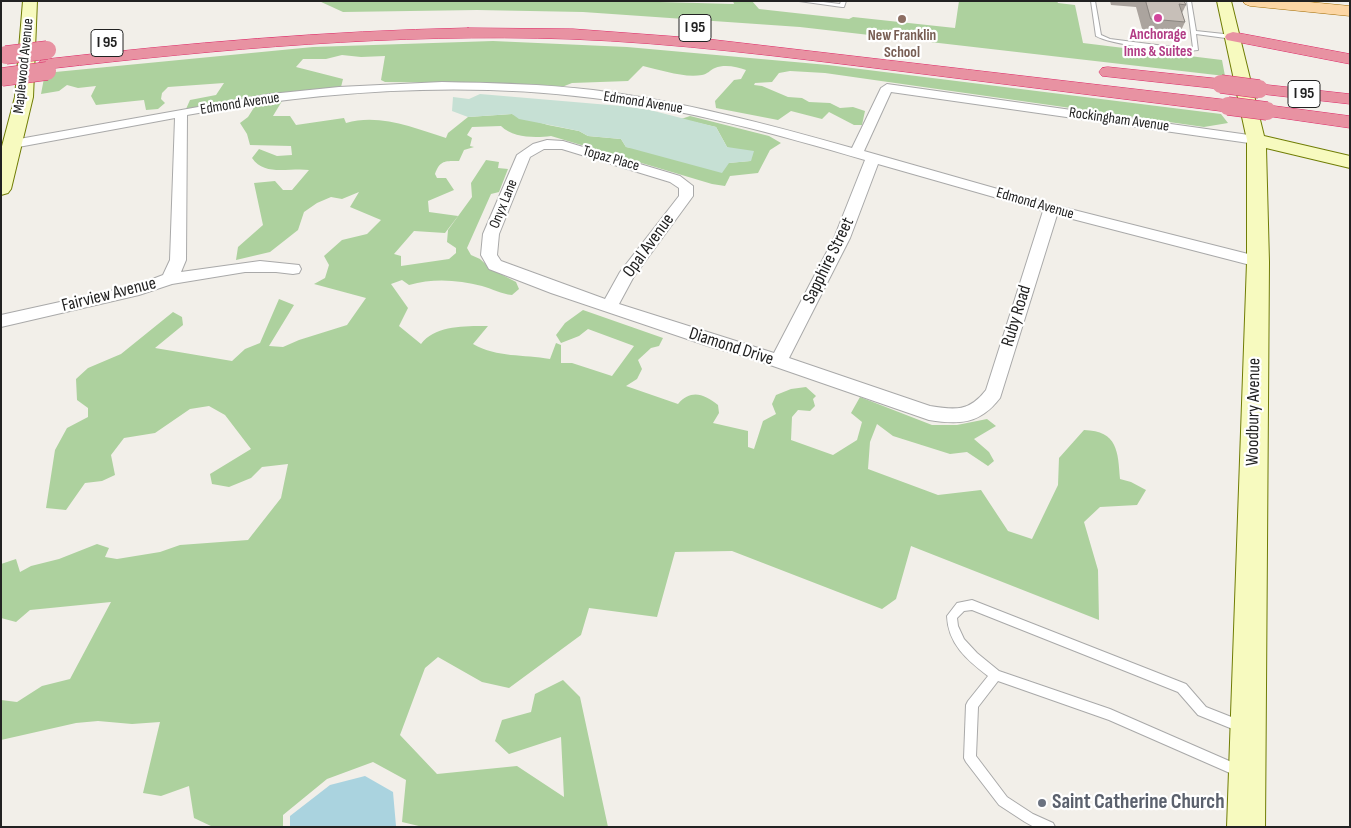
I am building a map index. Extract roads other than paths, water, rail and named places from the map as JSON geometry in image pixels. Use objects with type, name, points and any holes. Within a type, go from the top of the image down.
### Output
[{"type":"highway","name":"I 95","points":[[400,19],[508,18],[592,21],[706,29],[861,45]]},
{"type":"highway","name":"I 95","points":[[47,61],[260,27]]},
{"type":"highway","name":"I 95","points":[[47,61],[95,65],[178,49],[301,38],[404,34],[530,33],[611,37],[749,48],[1350,122]]},
{"type":"highway","points":[[1233,37],[1350,59]]},
{"type":"highway","points":[[3,63],[47,61]]},
{"type":"highway","points":[[3,63],[47,61]]},
{"type":"highway","name":"I 95","points":[[1094,70],[1350,99]]},
{"type":"main road","points":[[1250,1],[1349,10]]},
{"type":"main road","points":[[1303,1],[1349,10]]},
{"type":"street","name":"Maplewood Avenue","points":[[1,189],[24,92],[30,1]]},
{"type":"street","name":"Woodbury Avenue","points":[[1224,1],[1256,140],[1258,262],[1246,827]]},
{"type":"street","name":"Edmond Avenue","points":[[13,144],[271,98],[372,88],[456,86],[546,90],[618,98],[697,112],[856,153],[1051,209],[1258,262]]},
{"type":"street","name":"Rockingham Avenue","points":[[887,88],[1256,140],[1350,162]]},
{"type":"street","points":[[856,153],[887,88]]},
{"type":"street","name":"Fairview Avenue","points":[[1,321],[139,290],[169,279],[176,268],[178,260],[181,114]]},
{"type":"street","name":"Topaz Place","points":[[533,147],[549,144],[564,146],[661,174],[675,179],[686,186]]},
{"type":"street","name":"Onyx Lane","points":[[495,265],[489,255],[491,234],[524,155],[533,147]]},
{"type":"street","name":"Sapphire Street","points":[[778,362],[842,238],[873,158]]},
{"type":"street","name":"Opal Avenue","points":[[610,306],[626,276],[686,196],[686,186]]},
{"type":"street","name":"Ruby Road","points":[[970,414],[985,405],[994,393],[1051,209]]},
{"type":"street","points":[[169,279],[193,277],[258,265],[293,269]]},
{"type":"street","name":"Diamond Drive","points":[[495,265],[557,289],[929,413],[951,417],[970,414]]},
{"type":"lane","points":[[801,1],[842,6],[844,1]]},
{"type":"lane","points":[[1094,1],[1099,36],[1109,40],[1180,50],[1196,49],[1189,1]]},
{"type":"lane","points":[[1194,32],[1233,37]]},
{"type":"lane","points":[[1247,774],[1110,715],[996,675],[974,658],[958,640],[951,627],[952,616],[961,606],[972,605],[1182,688],[1202,711],[1248,729]]},
{"type":"lane","points":[[996,675],[972,705],[970,758],[1003,801],[1029,818],[1049,827]]},
{"type":"water","points":[[365,776],[393,792],[396,826],[398,827],[290,827],[290,816],[330,785]]},
{"type":"place","name":"Anchorage Inns & Suites","points":[[1158,18]]},
{"type":"place","name":"New Franklin School","points":[[902,19]]},
{"type":"place","name":"Saint Catherine Church","points":[[1042,803]]}]
